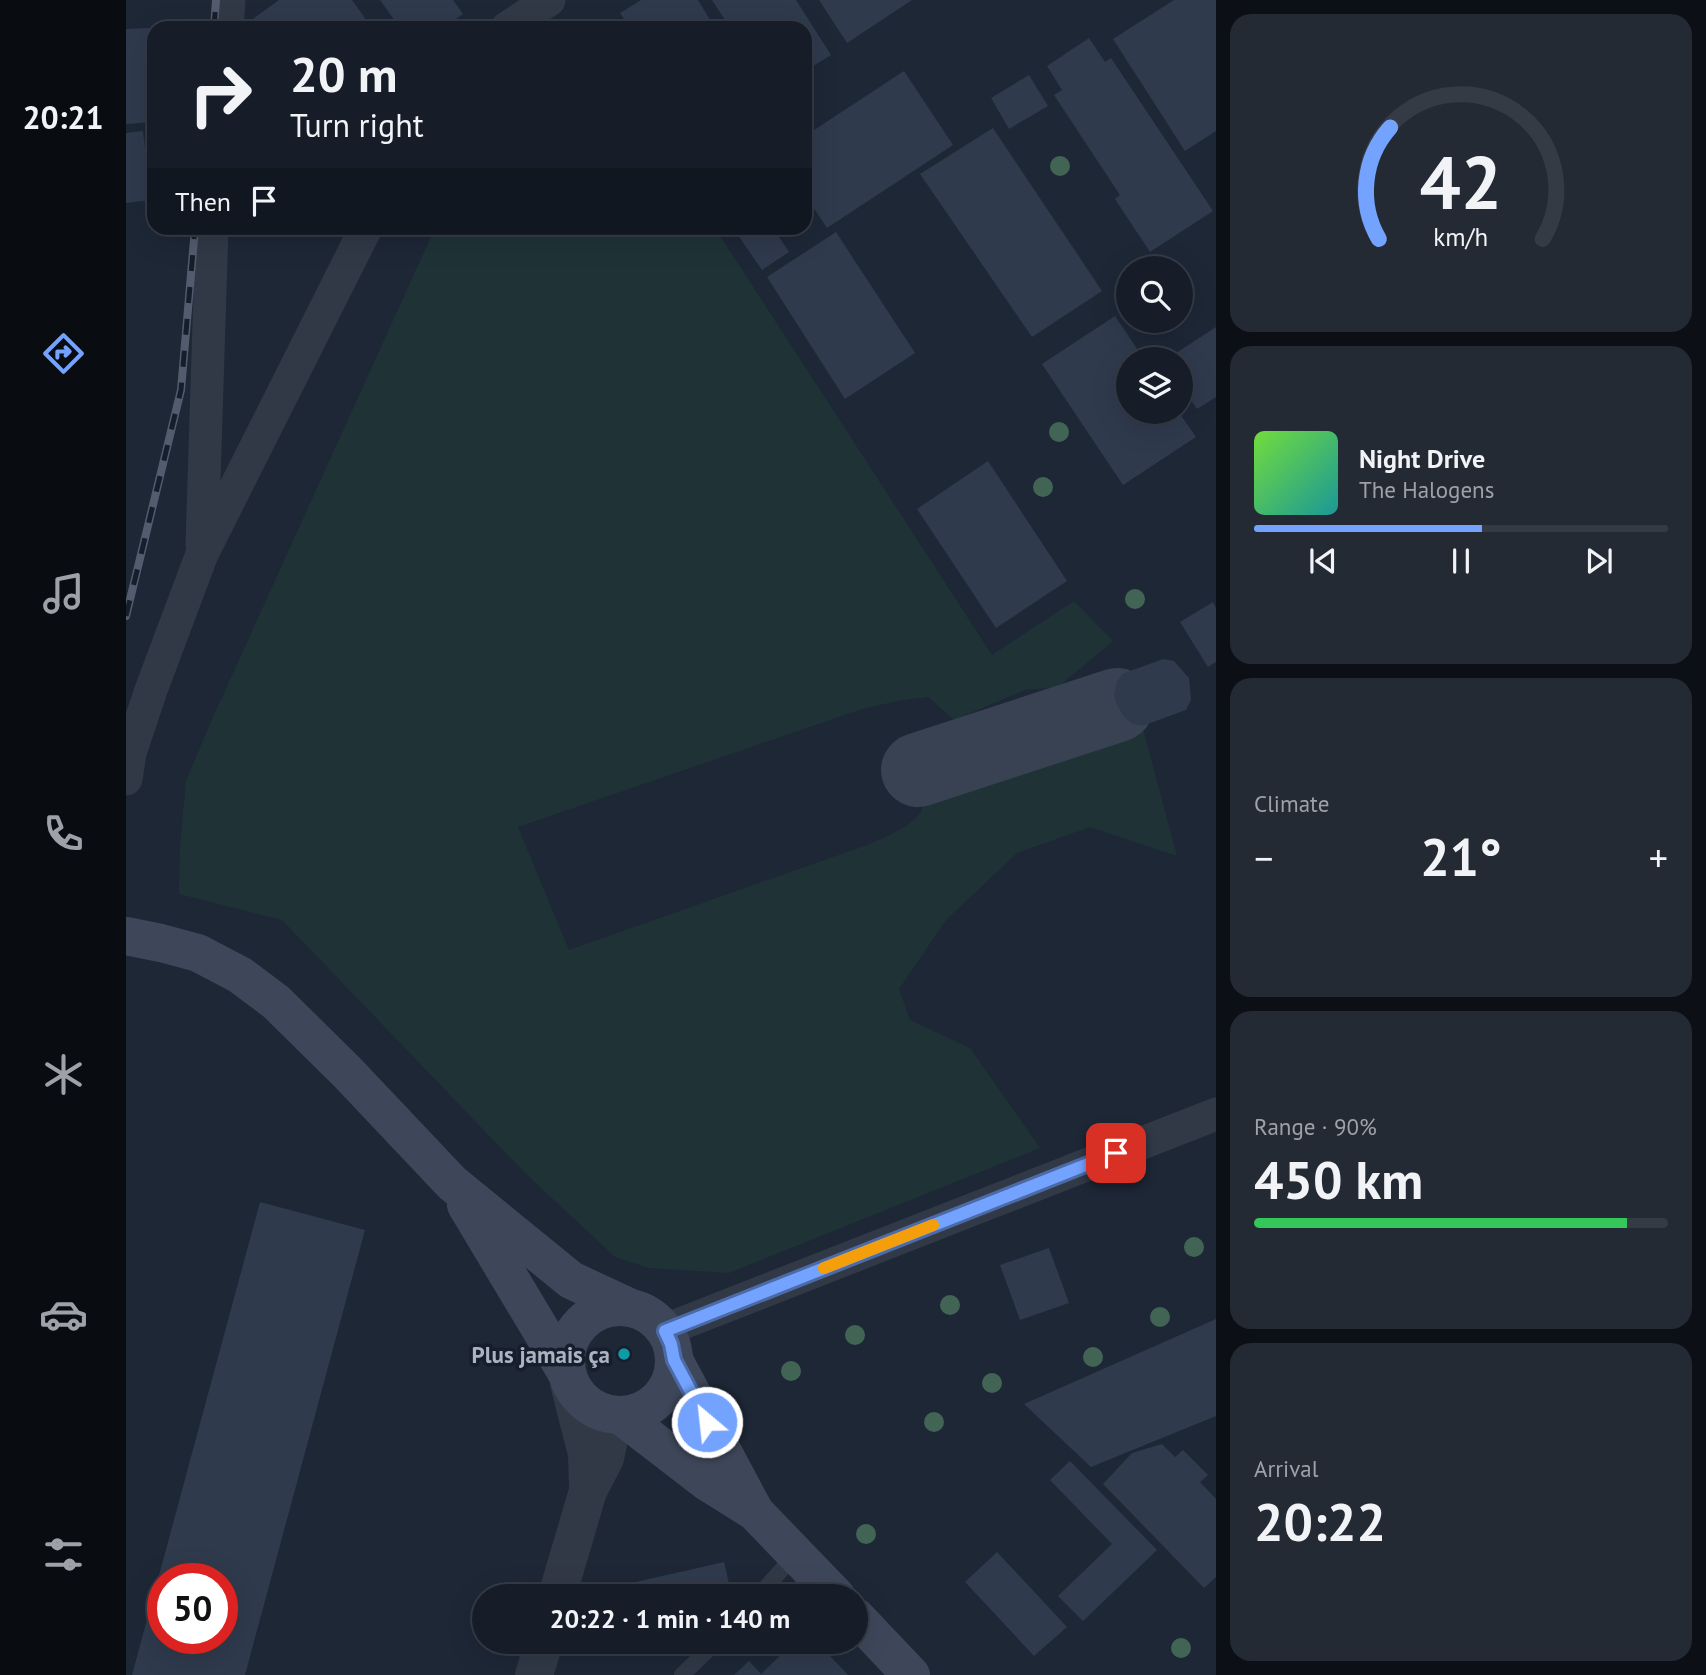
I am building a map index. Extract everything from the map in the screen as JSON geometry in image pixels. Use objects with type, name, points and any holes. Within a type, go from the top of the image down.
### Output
[{"type":"main road","points":[[126,936],[198,953],[249,982],[276,1002],[347,1072],[452,1183],[571,1279],[656,1320],[755,1511]]},
{"type":"main road","points":[[452,1183],[580,1399],[596,1410],[617,1415],[641,1411],[659,1399],[670,1381],[670,1345]]},
{"type":"main road","points":[[568,1377],[566,1354],[571,1337],[581,1323],[595,1312],[613,1307],[631,1308]]},
{"type":"main road","points":[[617,1415],[707,1482],[755,1511],[825,1584]]},
{"type":"main road","points":[[868,1630],[911,1675]]},
{"type":"street","points":[[228,21],[229,0]]},
{"type":"street","points":[[518,21],[549,0]]},
{"type":"street","points":[[202,554],[212,235]]},
{"type":"street","points":[[126,779],[130,754],[151,690],[202,554],[362,235]]},
{"type":"street","points":[[670,1345],[1216,1114]]},
{"type":"street","points":[[568,1377],[587,1454],[588,1491]]},
{"type":"street","points":[[561,1584],[588,1491],[605,1458],[617,1415]]},
{"type":"street","points":[[534,1675],[540,1654]]},
{"type":"lane","points":[[769,1584],[796,1554]]},
{"type":"lane","points":[[682,1675],[704,1654]]},
{"type":"green space","points":[[432,235],[720,235],[992,655],[1074,601],[1113,641],[1058,687],[1025,690],[954,720],[928,697],[862,709],[518,827],[569,950],[884,838],[901,829],[920,813],[925,800],[927,779],[1112,716],[1128,727],[1143,729],[1177,856],[1090,827],[1017,853],[946,920],[899,989],[910,1020],[970,1048],[1040,1148],[729,1273],[649,1268],[615,1257],[525,1173],[282,920],[179,894],[186,781]]},
{"type":"building","points":[[279,0],[352,0],[367,21],[250,21]]},
{"type":"building","points":[[380,0],[453,0],[463,14],[454,21],[395,21]]},
{"type":"building","points":[[641,0],[698,0],[711,21],[625,21],[620,13]]},
{"type":"building","points":[[712,0],[796,0],[809,21],[726,21]]},
{"type":"building","points":[[819,0],[912,0],[847,43]]},
{"type":"building","points":[[1174,0],[1216,0],[1216,131],[1185,151],[1113,39]]},
{"type":"building","points":[[812,25],[831,55],[812,67]]},
{"type":"building","points":[[147,28],[147,122],[126,124],[126,29]]},
{"type":"building","points":[[1089,38],[1105,62],[1111,58],[1213,211],[1150,252],[1115,199],[1120,195],[1054,95],[1062,90],[1047,66]]},
{"type":"building","points":[[904,71],[953,145],[827,228],[812,206],[812,131]]},
{"type":"building","points":[[1029,75],[1048,106],[1009,129],[991,98]]},
{"type":"building","points":[[993,128],[1102,291],[1032,337],[920,174]]},
{"type":"building","points":[[143,131],[147,200],[126,203],[126,133]]},
{"type":"building","points":[[836,232],[915,353],[845,399],[767,277]]},
{"type":"building","points":[[738,235],[778,235],[789,252],[762,270]]},
{"type":"building","points":[[1115,316],[1116,333],[1126,333],[1136,347],[1116,347],[1116,424],[1187,424],[1196,437],[1123,485],[1042,364]]},
{"type":"building","points":[[1216,327],[1216,397],[1197,409],[1193,403],[1193,347],[1185,347]]},
{"type":"building","points":[[988,461],[1067,581],[996,628],[917,509]]},
{"type":"building","points":[[1213,602],[1216,608],[1216,662],[1208,667],[1180,622]]},
{"type":"building","points":[[1163,659],[1174,661],[1189,678],[1191,700],[1186,710],[1142,726],[1133,724],[1124,717],[1117,705],[1114,696],[1116,684],[1122,674]]},
{"type":"building","points":[[260,1202],[365,1230],[245,1675],[132,1675],[147,1620],[147,1654],[238,1654],[238,1563],[162,1563]]},
{"type":"building","points":[[1049,1248],[1069,1303],[1020,1320],[1000,1265]]},
{"type":"building","points":[[1216,1319],[1216,1416],[1091,1467],[1024,1404]]},
{"type":"building","points":[[1162,1444],[1175,1457],[1183,1450],[1208,1475],[1200,1482],[1216,1499],[1216,1577],[1204,1588],[1103,1484],[1132,1453]]},
{"type":"building","points":[[1070,1461],[1157,1550],[1083,1621],[1058,1596],[1112,1544],[1050,1480]]},
{"type":"building","points":[[997,1552],[1067,1627],[1034,1656],[965,1582]]},
{"type":"building","points":[[724,1562],[729,1584],[627,1584]]},
{"type":"building","points":[[782,1654],[828,1654],[848,1675],[734,1675],[749,1661],[761,1674]]},
{"type":"taxiway","points":[[918,770],[1117,705]]},
{"type":"railway","points":[[214,21],[216,0]]},
{"type":"railway","points":[[126,616],[181,390],[194,235]]},
{"type":"slow traffic","points":[[824,1268],[933,1225]]},
{"type":"place","name":"Plus jamais ça","points":[[624,1354]]},
{"type":"route","points":[[707,1422],[674,1360],[665,1331],[1116,1153]]}]
